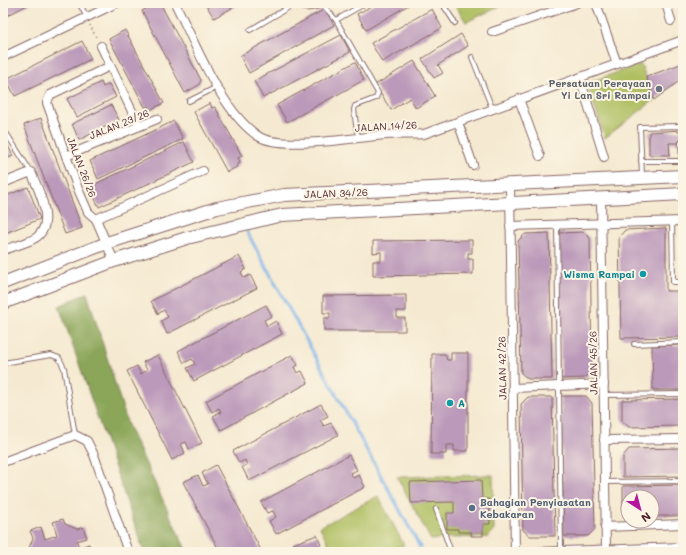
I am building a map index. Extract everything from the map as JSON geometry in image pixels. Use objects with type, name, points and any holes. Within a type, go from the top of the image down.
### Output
[{"type":"main road","name":"JALAN 34/26","points":[[3,283],[107,243],[217,208],[284,195],[683,176]]},
{"type":"main road","name":"JALAN 34/26","points":[[3,303],[114,261],[187,238],[282,215],[683,194]]},
{"type":"street","name":"JALAN 14/26","points":[[175,3],[218,87],[242,121],[258,137],[268,141],[306,143],[424,134],[492,108],[580,78],[683,40]]},
{"type":"street","points":[[492,32],[577,3]]},
{"type":"street","points":[[596,3],[617,64]]},
{"type":"street","points":[[666,3],[671,21]]},
{"type":"street","points":[[3,57],[114,4]]},
{"type":"street","points":[[101,46],[139,126]]},
{"type":"street","name":"JALAN 26/26","points":[[110,66],[50,95],[47,103],[88,212],[96,219],[114,261]]},
{"type":"street","points":[[580,78],[604,157]]},
{"type":"street","points":[[519,99],[540,156]]},
{"type":"street","name":"JALAN 23/26","points":[[66,156],[157,119]]},
{"type":"street","points":[[458,122],[473,165]]},
{"type":"street","points":[[96,219],[204,171]]},
{"type":"street","points":[[3,184],[31,172],[45,211],[44,228],[37,237],[3,250]]},
{"type":"street","name":"JALAN 42/26","points":[[510,184],[516,552]]},
{"type":"street","name":"JALAN 45/26","points":[[601,198],[606,550]]},
{"type":"street","points":[[510,226],[683,221]]},
{"type":"street","points":[[513,388],[604,384]]},
{"type":"street","points":[[3,462],[75,435],[86,441],[94,455],[128,552]]},
{"type":"street","points":[[604,440],[683,439]]},
{"type":"street","points":[[605,527],[683,524]]},
{"type":"street","points":[[533,552],[683,547]]},
{"type":"lane","points":[[80,3],[87,17]]},
{"type":"lane","points":[[250,30],[296,3],[303,9],[308,10],[323,5],[336,20],[378,93],[376,98],[355,106],[354,110],[358,138]]},
{"type":"lane","points":[[336,20],[366,3]]},
{"type":"lane","points":[[442,3],[455,23]]},
{"type":"lane","points":[[472,57],[492,108]]},
{"type":"lane","points":[[189,101],[218,87]]},
{"type":"lane","points":[[642,178],[640,127],[680,126],[680,130]]},
{"type":"lane","points":[[3,128],[31,172]]},
{"type":"lane","points":[[681,143],[683,176]]},
{"type":"lane","points":[[641,161],[682,161]]},
{"type":"lane","points":[[672,221],[673,282],[683,282]]},
{"type":"lane","points":[[557,224],[561,551]]},
{"type":"lane","points":[[634,344],[683,342]]},
{"type":"lane","points":[[3,363],[51,355],[59,358],[64,368],[75,435]]},
{"type":"lane","points":[[604,395],[683,394]]},
{"type":"lane","points":[[605,482],[683,481]]},
{"type":"lane","points":[[436,510],[451,552]]},
{"type":"path","points":[[87,17],[101,46]]},
{"type":"green space","points":[[454,3],[508,3],[466,22]]},
{"type":"green space","points":[[641,64],[654,100],[605,138],[589,90],[593,81]]},
{"type":"green space","points":[[87,293],[128,425],[187,552],[144,552],[59,306]]},
{"type":"green space","points":[[493,475],[494,530],[488,537],[442,538],[431,540],[397,477]]},
{"type":"green space","points":[[378,496],[404,545],[380,552],[333,552],[320,527]]},
{"type":"building","points":[[3,3],[31,3],[3,18]]},
{"type":"building","points":[[157,3],[160,3],[201,80],[199,85],[185,93],[142,11]]},
{"type":"building","points":[[205,3],[241,3],[214,18]]},
{"type":"building","points":[[377,3],[412,3],[366,30],[357,14]]},
{"type":"building","points":[[325,9],[334,25],[249,73],[240,56]]},
{"type":"building","points":[[432,9],[442,28],[382,62],[371,43]]},
{"type":"building","points":[[125,30],[164,103],[150,110],[148,106],[145,107],[109,39]]},
{"type":"building","points":[[461,34],[468,46],[438,65],[443,73],[434,78],[422,59]]},
{"type":"building","points":[[341,35],[350,52],[263,98],[254,81]]},
{"type":"building","points":[[82,41],[91,59],[15,96],[6,79]]},
{"type":"building","points":[[414,61],[435,96],[416,108],[410,98],[391,110],[375,85]]},
{"type":"building","points":[[355,62],[364,80],[287,122],[277,105]]},
{"type":"building","name":"Persatuan Perayaan Yi Lan Sri Rampai","points":[[683,63],[683,78],[654,100],[646,77]]},
{"type":"building","points":[[101,82],[103,87],[109,84],[116,97],[77,117],[67,99]]},
{"type":"building","points":[[210,103],[212,108],[215,107],[242,156],[238,158],[240,161],[237,167],[227,172],[194,112]]},
{"type":"building","points":[[111,105],[119,120],[79,140],[72,124]]},
{"type":"building","points":[[41,118],[82,228],[65,234],[24,125]]},
{"type":"building","points":[[174,121],[183,139],[98,179],[90,161]]},
{"type":"building","points":[[683,130],[683,143],[669,143],[670,155],[649,155],[649,132]]},
{"type":"building","points":[[3,136],[13,156],[3,160]]},
{"type":"building","points":[[184,142],[194,162],[99,207],[89,187]]},
{"type":"building","points":[[28,187],[40,219],[3,234],[3,197]]},
{"type":"building","name":"Wisma Rampai","points":[[666,228],[666,291],[683,291],[683,337],[621,338],[619,237],[625,230]]},
{"type":"building","points":[[583,232],[590,238],[592,371],[585,378],[561,379],[558,233]]},
{"type":"building","points":[[549,233],[552,379],[528,379],[521,373],[518,241],[525,234]]},
{"type":"building","points":[[472,240],[472,253],[468,253],[468,259],[473,259],[473,274],[373,276],[373,261],[381,261],[381,252],[373,253],[373,241]]},
{"type":"building","points":[[239,256],[246,269],[241,272],[244,278],[250,275],[257,288],[167,334],[161,321],[168,317],[164,310],[158,314],[151,301]]},
{"type":"building","points":[[406,295],[406,311],[397,311],[397,318],[405,318],[405,331],[324,331],[324,318],[330,318],[330,313],[323,313],[323,296]]},
{"type":"building","points":[[266,305],[272,316],[264,320],[267,326],[276,321],[282,334],[194,381],[187,368],[195,364],[192,359],[184,363],[178,351]]},
{"type":"building","points":[[683,345],[683,390],[653,390],[652,346]]},
{"type":"building","name":"A","points":[[451,353],[468,353],[468,451],[454,451],[454,445],[446,445],[446,454],[431,454],[432,354],[445,354],[447,360],[451,360]]},
{"type":"building","points":[[158,355],[202,443],[189,449],[186,442],[181,444],[185,453],[172,460],[127,371],[137,366],[141,374],[147,370],[143,362]]},
{"type":"building","points":[[292,355],[298,365],[294,367],[297,373],[302,371],[308,383],[221,430],[213,416],[221,412],[219,408],[212,412],[206,401]]},
{"type":"building","points":[[561,396],[586,396],[592,403],[595,529],[588,536],[564,536]]},
{"type":"building","points":[[528,397],[552,397],[555,536],[530,536],[523,530],[521,404]]},
{"type":"building","points":[[683,399],[683,426],[629,427],[622,421],[622,400]]},
{"type":"building","points":[[321,404],[328,416],[320,420],[324,426],[331,423],[338,435],[249,481],[242,467],[247,465],[245,460],[239,463],[233,451]]},
{"type":"building","points":[[683,448],[683,476],[623,477],[623,456],[629,449]]},
{"type":"building","points":[[349,455],[357,470],[351,473],[353,478],[359,475],[365,487],[276,534],[269,521],[276,517],[273,511],[267,513],[261,502]]},
{"type":"building","points":[[216,465],[262,552],[220,552],[183,482],[198,475],[203,486],[208,484],[202,473]]},
{"type":"building","name":"Bahagian Penyiasatan Kebakaran","points":[[481,480],[482,499],[489,499],[490,524],[483,524],[483,536],[471,536],[471,532],[458,532],[458,529],[447,529],[447,513],[454,513],[454,502],[411,503],[410,482]]},
{"type":"building","points":[[683,485],[683,516],[660,516],[660,489],[623,489],[623,486]]},
{"type":"building","points":[[63,519],[65,524],[77,529],[83,527],[87,538],[77,541],[79,548],[89,544],[91,552],[22,552],[29,548],[33,538],[30,531],[41,527],[45,539],[57,535],[53,522]]},
{"type":"building","points":[[317,535],[321,545],[309,549],[310,552],[296,552],[293,544]]},
{"type":"waterway","points":[[247,232],[420,547]]},
{"type":"place","name":"Persatuan Perayaan Yi Lan Sri Rampai","points":[[659,89]]},
{"type":"place","name":"Wisma Rampai","points":[[643,274]]},
{"type":"place","name":"A","points":[[450,403]]},
{"type":"place","name":"Bahagian Penyiasatan Kebakaran","points":[[472,508]]}]
